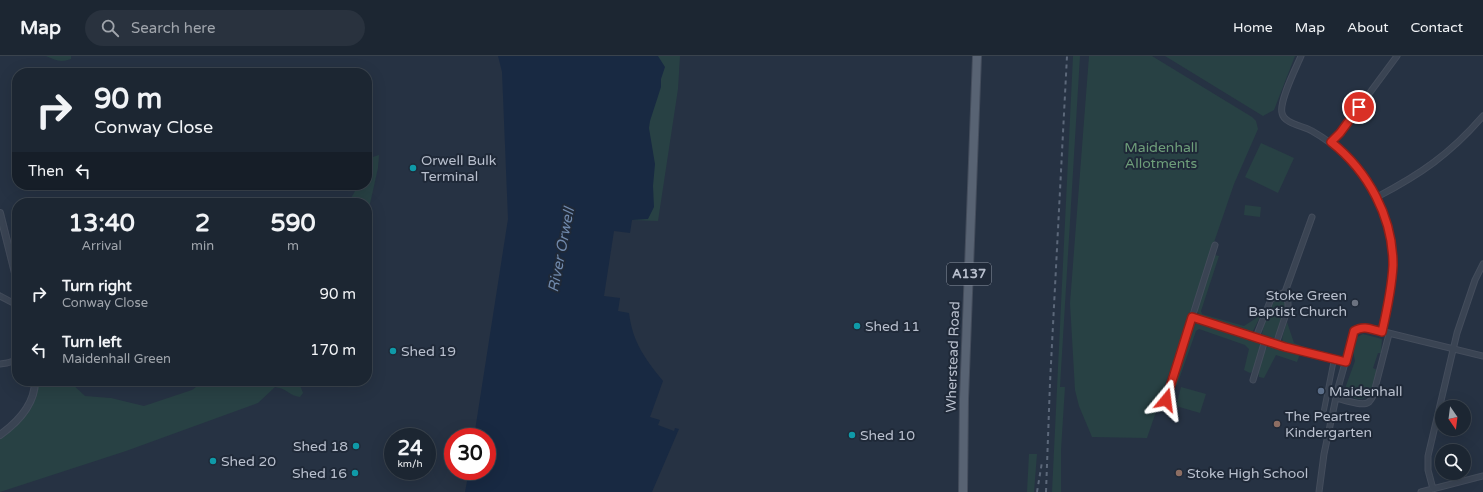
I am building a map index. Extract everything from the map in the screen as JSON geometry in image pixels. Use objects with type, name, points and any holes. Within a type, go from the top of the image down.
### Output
[{"type":"main road","name":"Wherstead Road","points":[[963,492],[964,399],[977,56]]},
{"type":"street","points":[[1302,56],[1285,95],[1282,115],[1286,120],[1310,130],[1331,142],[1354,164],[1376,196],[1389,231],[1393,263],[1392,279],[1382,332]]},
{"type":"street","points":[[1331,142],[1340,133],[1397,56]]},
{"type":"street","points":[[1376,196],[1409,180],[1434,163],[1460,140],[1483,116]]},
{"type":"street","points":[[0,213],[12,261]]},
{"type":"street","points":[[1276,344],[1288,308],[1285,292],[1312,217]]},
{"type":"street","points":[[1166,400],[1215,245]]},
{"type":"street","points":[[1433,489],[1428,470],[1428,456],[1457,334],[1475,280],[1483,264]]},
{"type":"street","points":[[1256,337],[1271,299],[1285,292]]},
{"type":"street","points":[[0,296],[12,302]]},
{"type":"street","points":[[1192,317],[1276,344],[1346,362]]},
{"type":"street","points":[[1319,492],[1324,454],[1336,398],[1354,331],[1364,327],[1483,356]]},
{"type":"street","points":[[1336,398],[1360,404],[1370,402],[1373,396],[1389,334]]},
{"type":"street","points":[[1253,380],[1266,340]]},
{"type":"street","points":[[1324,410],[1334,359]]},
{"type":"street","points":[[0,364],[12,362]]},
{"type":"street","points":[[0,435],[26,412],[36,389],[36,386]]},
{"type":"street","points":[[1421,492],[1483,476]]},
{"type":"green space","points":[[46,56],[71,56],[71,59],[61,61]]},
{"type":"green space","points":[[649,56],[680,56],[678,89],[658,221],[632,220],[647,178]]},
{"type":"green space","points":[[1073,56],[1080,56],[1060,387],[1065,387],[1061,450],[1061,492],[1052,492]]},
{"type":"green space","name":"Maidenhall Allotments","points":[[1089,56],[1152,56],[1252,117],[1256,121],[1258,129],[1234,184],[1147,438],[1092,437],[1079,406],[1075,390],[1070,303]]},
{"type":"green space","points":[[1165,56],[1295,56],[1274,110],[1263,116]]},
{"type":"green space","points":[[1261,143],[1294,158],[1278,193],[1245,177]]},
{"type":"green space","points":[[379,155],[378,168],[371,198],[350,198],[355,190],[372,190],[372,157]]},
{"type":"green space","points":[[1245,205],[1261,207],[1260,217],[1244,215]]},
{"type":"green space","points":[[1214,255],[1219,256],[1201,311],[1202,314],[1244,326],[1261,315],[1253,331],[1249,333],[1200,318],[1197,310]]},
{"type":"green space","points":[[1281,297],[1285,301],[1285,305],[1280,326],[1273,339],[1266,339],[1262,336],[1268,314],[1274,302]]},
{"type":"green space","points":[[1287,322],[1294,343],[1305,347],[1304,349],[1283,343],[1282,340]]},
{"type":"green space","points":[[1197,323],[1260,343],[1261,347],[1252,372],[1250,373],[1244,370],[1249,349],[1245,345],[1199,329],[1196,331],[1177,385],[1172,384],[1190,328]]},
{"type":"green space","points":[[1363,334],[1382,339],[1381,353],[1378,353],[1373,368],[1377,370],[1373,386],[1368,395],[1360,399],[1352,398],[1344,391],[1355,361],[1353,351],[1357,337]]},
{"type":"green space","points":[[1269,345],[1300,354],[1297,362],[1276,355],[1264,378],[1259,377],[1258,369],[1264,351]]},
{"type":"green space","points":[[34,386],[74,386],[85,396],[111,398],[144,406],[192,390],[197,386],[300,386],[303,393],[300,397],[275,387],[258,403],[126,451],[0,492],[0,437],[26,412]]},
{"type":"green space","points":[[1181,387],[1206,394],[1200,413],[1176,406]]},
{"type":"green space","points":[[1029,454],[1037,454],[1034,492],[1027,492]]},
{"type":"water","name":"River Orwell","points":[[498,56],[658,56],[665,67],[661,79],[661,87],[649,128],[655,164],[653,186],[654,207],[648,219],[632,220],[630,233],[614,231],[604,296],[620,298],[618,311],[629,313],[633,333],[640,349],[663,381],[650,417],[660,420],[658,425],[674,431],[675,428],[679,429],[652,492],[465,492],[467,480],[496,480],[496,428],[475,428],[508,219],[502,72]]},
{"type":"railway","points":[[1046,492],[1050,383],[1067,56]]},
{"type":"railway","points":[[1037,492],[1042,462]]},
{"type":"place","name":"Orwell Bulk Terminal","points":[[413,168]]},
{"type":"place","name":"Stoke Green Baptist Church","points":[[1355,303]]},
{"type":"place","name":"Shed 11","points":[[857,326]]},
{"type":"place","name":"Shed 19","points":[[393,351]]},
{"type":"place","name":"Maidenhall","points":[[1321,391]]},
{"type":"place","name":"The Peartree Kindergarten","points":[[1277,424]]},
{"type":"place","name":"Shed 10","points":[[852,435]]},
{"type":"place","name":"Shed 18","points":[[356,446]]},
{"type":"place","name":"Shed 20","points":[[213,461]]},
{"type":"place","name":"Shed 16","points":[[355,473]]},
{"type":"place","name":"Stoke High School","points":[[1179,473]]},
{"type":"route","points":[[1166,400],[1192,317],[1285,347],[1346,362],[1351,336],[1354,331],[1364,327],[1382,332],[1392,279],[1393,263],[1389,231],[1376,196],[1368,182],[1354,164],[1331,142],[1340,133],[1359,107]]}]
